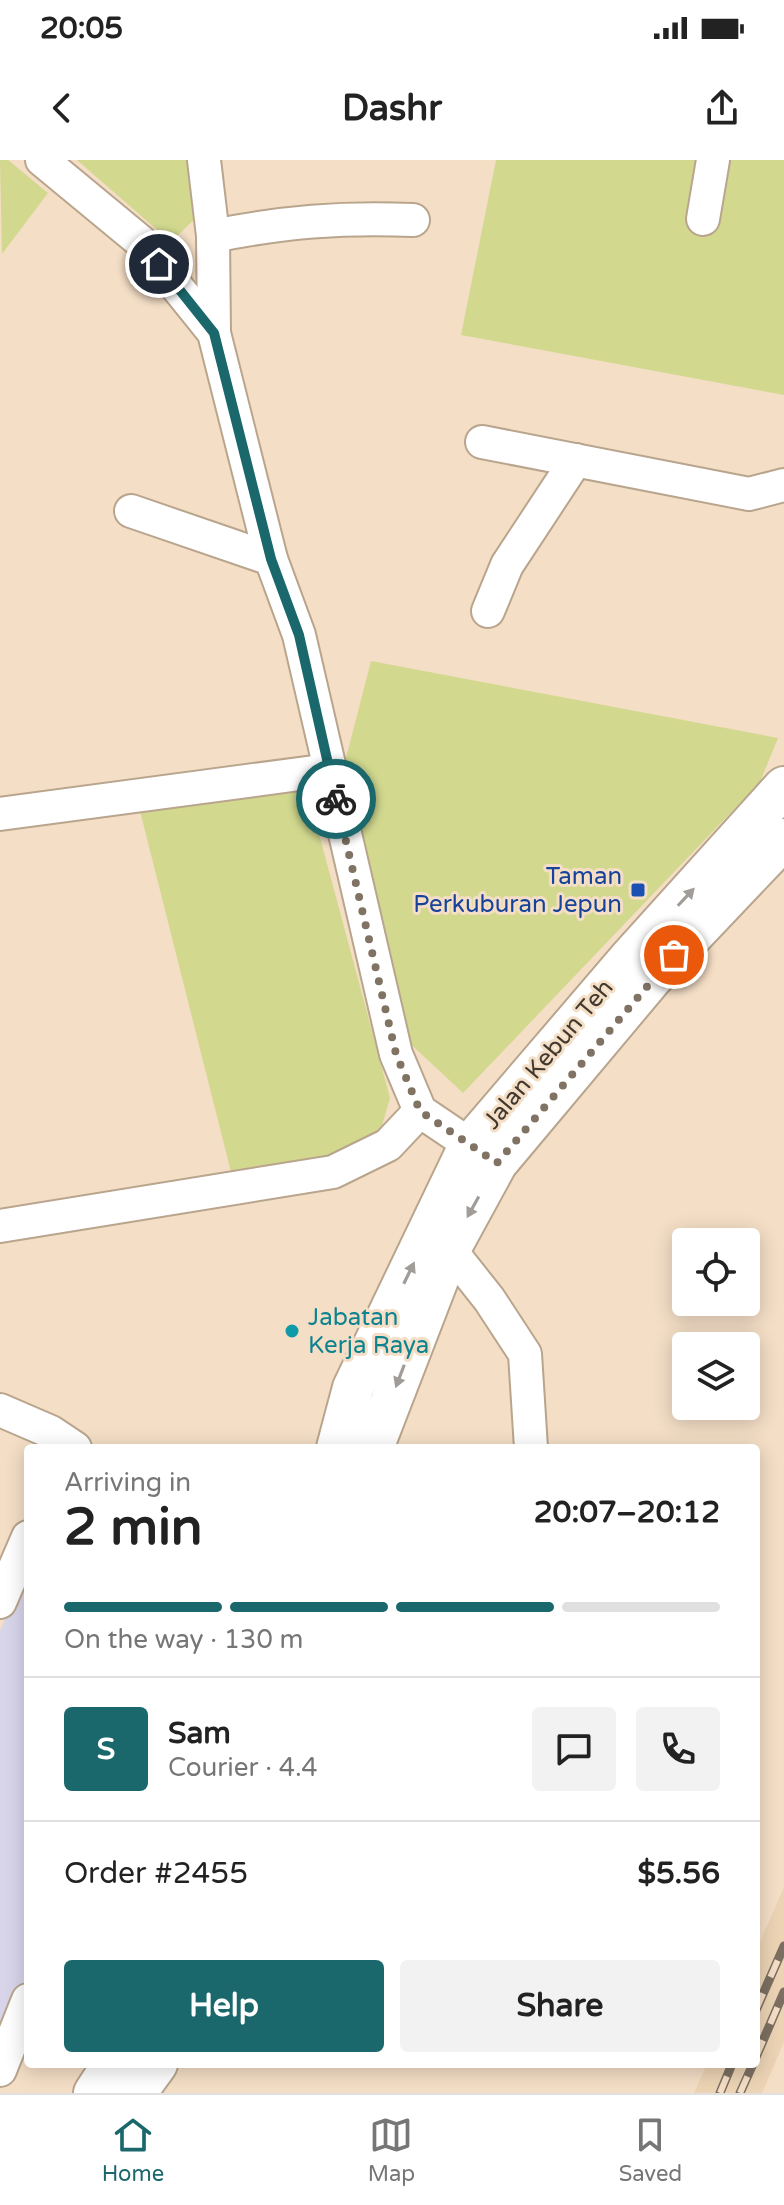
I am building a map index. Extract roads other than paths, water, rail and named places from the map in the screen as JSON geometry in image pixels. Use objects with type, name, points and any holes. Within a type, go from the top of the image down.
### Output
[{"type":"main road","name":"Jalan Kebun Teh","points":[[338,1444],[353,1388],[440,1238],[483,1155],[628,960],[784,787]]},
{"type":"main road","name":"Jalan Kebun Teh","points":[[483,1155],[784,839]]},
{"type":"main road","name":"Jalan Kebun Teh","points":[[374,1444],[440,1238]]},
{"type":"main road","points":[[94,2093],[110,2068]]},
{"type":"main road","points":[[136,2093],[154,2068]]},
{"type":"street","points":[[42,160],[140,241],[214,333]]},
{"type":"street","points":[[204,160],[213,236],[214,333],[271,559],[299,635],[396,1054],[420,1111],[483,1155]]},
{"type":"street","points":[[703,219],[713,160]]},
{"type":"street","points":[[213,236],[284,222],[342,217],[413,220]]},
{"type":"street","points":[[482,442],[749,494],[784,485]]},
{"type":"street","points":[[488,611],[507,565],[576,460]]},
{"type":"street","points":[[131,511],[271,559]]},
{"type":"street","points":[[0,814],[329,770]]},
{"type":"street","points":[[0,1226],[333,1172],[388,1145],[420,1111]]},
{"type":"street","points":[[440,1238],[489,1299],[525,1354],[531,1444]]},
{"type":"street","points":[[0,1410],[51,1432],[68,1444]]},
{"type":"street","points":[[0,1602],[24,1546]]},
{"type":"street","points":[[0,2070],[24,2010]]},
{"type":"railway","points":[[760,2001],[784,1946]]},
{"type":"railway","points":[[760,2048],[784,1992]]},
{"type":"railway","points":[[720,2093],[730,2068]]},
{"type":"railway","points":[[740,2093],[751,2068]]},
{"type":"place","name":"Taman Perkuburan Jepun","points":[[638,890]]},
{"type":"place","name":"Jabatan Kerja Raya","points":[[292,1331]]}]
